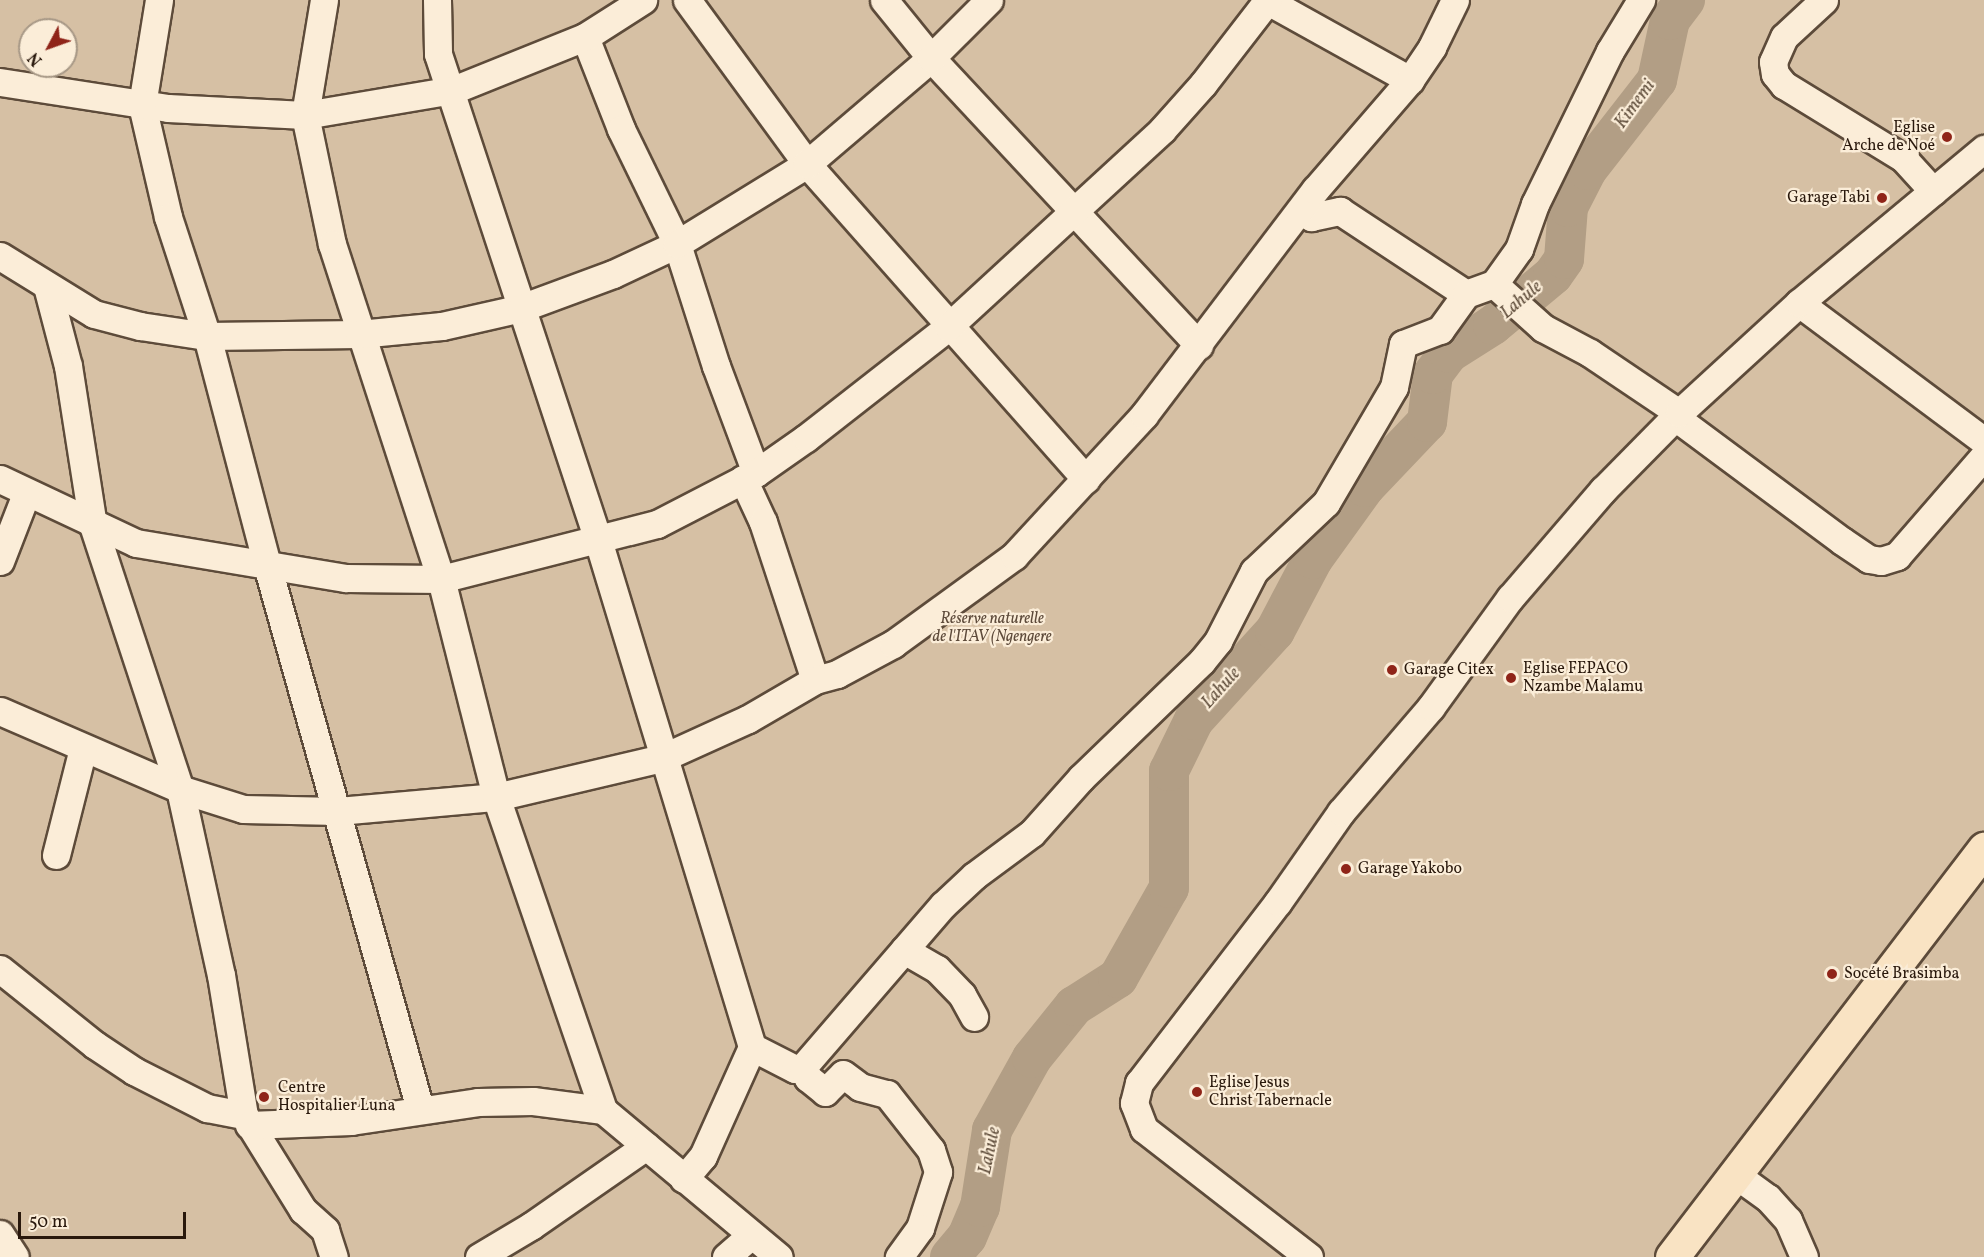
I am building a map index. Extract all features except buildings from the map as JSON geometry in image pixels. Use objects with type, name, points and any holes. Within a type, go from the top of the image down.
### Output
[{"type":"highway","points":[[1672,1257],[1984,849]]},
{"type":"street","points":[[159,0],[142,105],[168,217],[207,336],[267,565],[420,1109]]},
{"type":"street","points":[[324,0],[306,115],[332,244],[358,334],[441,579],[496,797],[603,1110],[750,1236],[779,1257]]},
{"type":"street","points":[[437,0],[438,54],[453,90],[598,540],[662,758],[752,1047],[703,1156],[684,1179]]},
{"type":"street","points":[[0,82],[142,105],[306,115],[453,90],[585,37],[643,0]]},
{"type":"street","points":[[687,0],[807,165],[880,244],[948,327],[1086,479]]},
{"type":"street","points":[[884,0],[931,58],[1199,345]]},
{"type":"street","points":[[0,256],[94,314],[140,326],[207,336],[358,334],[442,326],[522,308],[613,274],[677,244],[807,165],[931,58],[989,0]]},
{"type":"street","points":[[0,479],[26,494],[136,543],[346,578],[441,579],[657,524],[749,476],[806,438],[948,327],[1075,213],[1175,115],[1267,0],[1410,80]]},
{"type":"street","points":[[0,711],[180,789],[243,809],[338,811],[496,797],[662,758],[748,719],[815,680],[837,674],[893,644],[1014,556],[1144,415],[1302,208],[1410,80],[1432,47],[1455,0]]},
{"type":"street","points":[[752,1047],[795,1069],[803,1068],[943,904],[974,876],[1032,833],[1081,778],[1202,662],[1218,641],[1254,571],[1326,503],[1394,387],[1403,344],[1440,330],[1466,294],[1494,284],[1518,249],[1535,204],[1610,51],[1641,0]]},
{"type":"street","points":[[1824,0],[1784,37],[1773,62],[1775,74],[1784,85],[1903,158],[1933,191]]},
{"type":"street","points":[[585,37],[621,129],[677,244],[815,680]]},
{"type":"street","points":[[1309,1257],[1144,1129],[1134,1103],[1139,1083],[1278,902],[1341,812],[1431,707],[1510,598],[1604,490],[1677,415],[1799,303],[1984,149]]},
{"type":"street","points":[[1302,208],[1311,216],[1340,211],[1466,294]]},
{"type":"street","points":[[1494,284],[1532,318],[1677,415],[1869,559],[1881,561],[1897,556],[1984,456]]},
{"type":"street","points":[[47,286],[68,366],[93,525],[180,789],[221,975],[246,1120],[303,1210],[325,1230],[334,1257]]},
{"type":"street","points":[[1799,303],[1984,441]]},
{"type":"street","points":[[0,561],[26,494]]},
{"type":"street","points":[[56,855],[83,748]]},
{"type":"street","points":[[904,950],[937,969],[962,995],[974,1017]]},
{"type":"street","points":[[0,969],[94,1045],[134,1071],[207,1108],[246,1120],[351,1121],[420,1109],[533,1101],[603,1110]]},
{"type":"street","points":[[803,1068],[808,1078],[825,1092],[843,1074],[860,1087],[886,1094],[931,1150],[938,1172],[920,1228],[899,1257]]},
{"type":"street","points":[[479,1257],[531,1226],[646,1146]]},
{"type":"street","points":[[1736,1175],[1768,1198],[1788,1220],[1804,1257]]},
{"type":"street","points":[[0,1234],[15,1257]]},
{"type":"street","points":[[726,1257],[750,1236]]},
{"type":"green space","name":"Réserve naturelle de l'ITAV (Ngengere","points":[[0,0],[1984,0],[1984,1257],[0,1257]]},
{"type":"waterway","name":"Lahule","points":[[950,1257],[967,1237],[980,1207],[992,1130],[1032,1058],[1074,1006],[1118,978],[1169,888],[1169,771],[1194,720],[1275,631],[1313,559],[1365,487],[1427,422],[1433,374],[1449,353],[1493,325],[1553,275],[1564,259],[1568,207],[1587,170],[1657,80],[1670,20],[1685,0]]},
{"type":"place","name":"Eglise Arche de Noé","points":[[1947,137]]},
{"type":"place","name":"Garage Tabi","points":[[1882,198]]},
{"type":"place","name":"Garage Citex","points":[[1392,670]]},
{"type":"place","name":"Eglise FEPACO Nzambe Malamu","points":[[1511,678]]},
{"type":"place","name":"Garage Yakobo","points":[[1346,869]]},
{"type":"place","name":"Socété Brasimba","points":[[1832,974]]},
{"type":"place","name":"Eglise Jesus Christ Tabernacle","points":[[1197,1092]]},
{"type":"place","name":"Centre Hospitalier Luna","points":[[264,1097]]},
{"type":"water label","name":"Kimemi","points":[[1636,105]]}]
